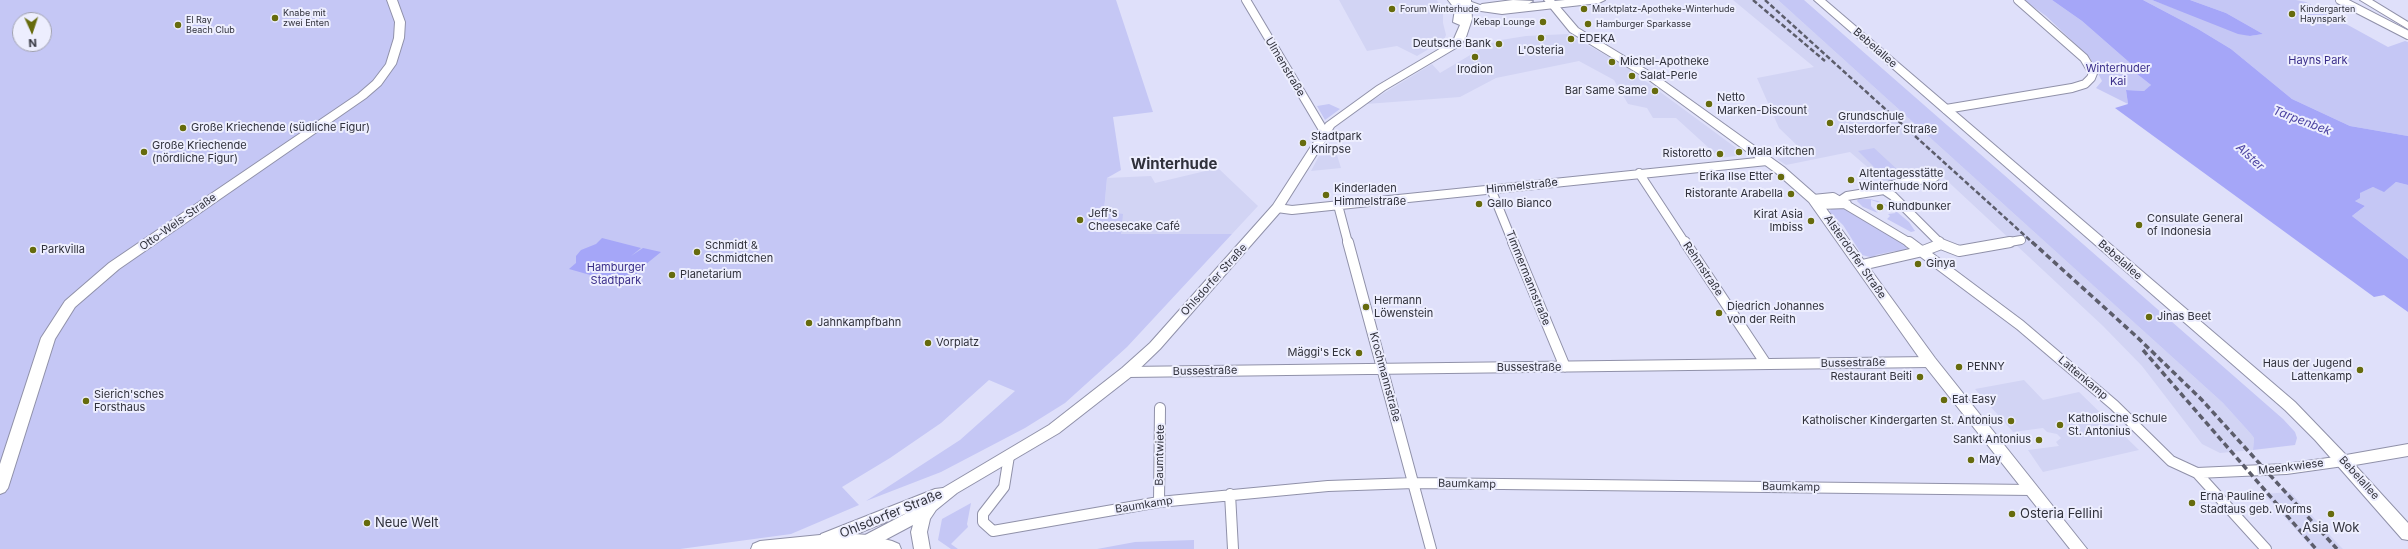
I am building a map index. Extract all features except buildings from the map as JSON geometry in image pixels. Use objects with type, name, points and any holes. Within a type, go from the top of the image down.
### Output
[{"type":"main road","points":[[1454,0],[1468,8],[1510,10],[1551,3],[1594,0]]},
{"type":"main road","points":[[1468,8],[1501,3],[1534,1]]},
{"type":"main road","points":[[760,549],[840,541],[863,547],[892,549]]},
{"type":"street","name":"Otto-Wels-Straße","points":[[0,488],[45,345],[54,326],[70,304],[114,266],[362,96],[378,83],[391,64],[399,38],[400,22],[392,0]]},
{"type":"street","name":"Ulmenstraße","points":[[1246,0],[1325,133]]},
{"type":"street","name":"Bebelallee","points":[[1819,0],[2290,406],[2343,461],[2408,534]]},
{"type":"street","points":[[1946,109],[2072,88],[2084,84],[2091,78],[2092,73],[2084,58],[2041,18],[2018,0]]},
{"type":"street","points":[[2340,0],[2408,35]]},
{"type":"street","points":[[2365,0],[2408,26]]},
{"type":"street","name":"Alsterdorfer Straße","points":[[1551,3],[1571,28],[1653,78],[1767,161],[1816,202],[1930,362],[2079,549]]},
{"type":"street","name":"Ohlsdorfer Straße","points":[[863,547],[930,506],[952,489],[1054,429],[1127,372],[1165,335],[1277,208],[1325,133],[1337,119],[1375,92],[1451,46],[1468,8]]},
{"type":"street","points":[[1468,8],[1510,10]]},
{"type":"street","name":"Himmelstraße","points":[[1277,208],[1292,210],[1767,161]]},
{"type":"street","name":"Rehmstraße","points":[[1639,173],[1766,364]]},
{"type":"street","points":[[1816,202],[1845,202],[1847,196],[1884,190],[1888,186],[1935,177]]},
{"type":"street","name":"Timmermannstraße","points":[[1491,189],[1565,367]]},
{"type":"street","points":[[1884,190],[1893,196],[1941,244],[1959,251],[2021,240]]},
{"type":"street","name":"Lattenkamp","points":[[1845,202],[1923,251],[2020,326],[2114,405],[2171,461],[2183,468],[2197,473],[2266,549]]},
{"type":"street","name":"Krochmannstraße","points":[[1338,205],[1414,483],[1430,549]]},
{"type":"street","points":[[1862,265],[1923,251],[1941,244]]},
{"type":"street","name":"Bussestraße","points":[[1127,372],[1930,362]]},
{"type":"street","name":"Baumtwiete","points":[[1159,502],[1160,408]]},
{"type":"street","name":"Meenkwiese","points":[[2197,473],[2286,470],[2408,450]]},
{"type":"street","name":"Baumkamp","points":[[1009,456],[1004,487],[983,514],[983,522],[993,531],[1159,502],[1292,488],[1414,483],[2032,490]]},
{"type":"street","name":"Ohlsdorfer Straße","points":[[806,544],[830,538],[911,504],[952,489]]},
{"type":"street","points":[[1230,494],[1233,549]]},
{"type":"street","points":[[922,549],[919,532],[923,517],[930,506]]},
{"type":"street","points":[[863,547],[872,531],[885,516]]},
{"type":"shaded area","points":[[1339,0],[1437,0],[1443,13],[1443,23],[1446,35],[1444,40],[1417,56],[1397,46],[1367,51]]},
{"type":"shaded area","points":[[1733,0],[1778,0],[2223,403],[2254,438],[2253,450],[2220,453],[2202,444],[2142,366],[2103,326],[1941,175],[1886,183],[1850,152],[1786,165],[1777,159],[1805,153],[1779,128],[1757,78],[1814,67]]},
{"type":"shaded area","points":[[1568,34],[1625,66],[1743,153],[1743,155],[1720,158],[1676,118],[1653,118],[1647,108],[1628,104],[1614,80],[1579,61],[1496,78],[1460,97],[1366,104],[1432,64],[1440,73],[1487,45],[1501,40],[1526,36]]},
{"type":"shaded area","points":[[1337,155],[1341,168],[1311,171],[1319,156]]},
{"type":"shaded area","points":[[1218,168],[1258,206],[1232,234],[1120,234],[1104,212],[1107,178],[1151,176],[1155,183]]},
{"type":"shaded area","name":"Katholische Schule St. Antonius","points":[[2024,380],[2043,400],[2079,392],[2139,450],[2043,472],[2028,450],[2059,446],[2056,442],[2061,438],[2057,434],[2047,432],[2043,428],[2013,432],[1975,389]]},
{"type":"shaded area","points":[[2290,492],[2343,549],[2313,549],[2264,494]]},
{"type":"green space","name":"Hamburger Stadtpark","points":[[0,0],[1116,0],[1153,112],[1113,117],[1121,170],[1107,178],[1104,211],[1123,214],[1121,234],[1232,234],[1127,347],[1065,403],[1025,428],[941,472],[866,501],[960,440],[1015,391],[989,380],[941,423],[890,458],[842,487],[859,505],[791,534],[680,549],[0,549]]},
{"type":"green space","points":[[1778,0],[1804,0],[2283,419],[2295,432],[2297,438],[2295,445],[2253,450],[2254,438],[2223,403]]},
{"type":"green space","name":"Winterhuder Kai","points":[[2024,0],[2052,0],[2082,21],[2138,70],[2137,74],[2151,85],[2149,88],[2144,91],[2126,90],[2128,104],[2096,88],[2102,81],[2090,58],[2046,16]]},
{"type":"green space","name":"Hayns Park","points":[[2143,0],[2152,0],[2250,36],[2263,34],[2226,13],[2190,0],[2296,0],[2306,2],[2388,47],[2405,41],[2408,42],[2408,136],[2350,126],[2292,99],[2231,49],[2198,29]]},
{"type":"green space","points":[[1329,104],[1340,109],[1325,120],[1317,106]]},
{"type":"green space","points":[[1874,148],[1900,172],[1882,175],[1858,151]]},
{"type":"green space","points":[[2396,182],[2408,185],[2408,259],[2352,216],[2365,206],[2355,201],[2359,193],[2373,187],[2384,191]]},
{"type":"green space","points":[[1858,199],[1870,199],[1891,207],[1909,222],[1915,231],[1911,232],[1887,219],[1890,216],[1888,214],[1896,213],[1883,204],[1871,200],[1871,206],[1878,213],[1863,207],[1857,201]]},
{"type":"green space","points":[[1844,207],[1905,244],[1908,251],[1903,254],[1895,251],[1876,255],[1874,257],[1878,259],[1862,255],[1843,225],[1829,212],[1832,208]]},
{"type":"green space","points":[[971,503],[967,524],[968,527],[951,544],[958,549],[951,549],[938,540],[942,519]]},
{"type":"green space","points":[[1194,540],[1194,549],[1097,549],[1135,542]]},
{"type":"water","points":[[2052,0],[2143,0],[2198,29],[2231,49],[2292,99],[2350,126],[2408,136],[2408,185],[2396,182],[2384,192],[2373,187],[2360,193],[2360,198],[2355,201],[2365,206],[2352,216],[2408,259],[2408,312],[2384,295],[2374,297],[2115,108],[2128,104],[2126,90],[2144,91],[2151,85],[2137,74],[2138,70],[2082,21]]},
{"type":"water","points":[[2152,0],[2190,0],[2226,13],[2263,34],[2250,36],[2238,34]]},
{"type":"water","points":[[602,238],[641,248],[631,256],[643,248],[661,252],[640,269],[628,286],[609,280],[617,269],[608,280],[569,269],[576,263],[576,256],[581,250],[596,244]]},
{"type":"railway","points":[[1753,0],[1825,61]]},
{"type":"railway","points":[[1765,0],[2033,243]]},
{"type":"railway","points":[[2032,242],[2137,337],[2201,399],[2337,549]]},
{"type":"railway","points":[[2143,350],[2316,549]]},
{"type":"place","name":"Forum Winterhude","points":[[1392,9]]},
{"type":"place","name":"Marktplatz-Apotheke-Winterhude","points":[[1584,9]]},
{"type":"place","name":"Kindergarten Haynspark","points":[[2292,14]]},
{"type":"place","name":"Knabe mit zwei Enten","points":[[275,18]]},
{"type":"place","name":"Kebap Lounge","points":[[1543,22]]},
{"type":"place","name":"Hamburger Sparkasse","points":[[1588,24]]},
{"type":"place","name":"El Ray Beach Club","points":[[178,25]]},
{"type":"place","name":"L'Osteria","points":[[1541,38]]},
{"type":"place","name":"EDEKA","points":[[1571,39]]},
{"type":"place","name":"Deutsche Bank","points":[[1499,44]]},
{"type":"place","name":"Irodion","points":[[1475,57]]},
{"type":"place","name":"Michel-Apotheke","points":[[1612,62]]},
{"type":"place","name":"Salat-Perle","points":[[1632,76]]},
{"type":"place","name":"Bar Same Same","points":[[1655,91]]},
{"type":"place","name":"Netto Marken-Discount","points":[[1709,104]]},
{"type":"place","name":"Grundschule Alsterdorfer Straße","points":[[1830,123]]},
{"type":"place","name":"Große Kriechende (südliche Figur)","points":[[183,128]]},
{"type":"place","name":"Stadtpark Knirpse","points":[[1303,143]]},
{"type":"place","name":"Große Kriechende (nördliche Figur)","points":[[144,152]]},
{"type":"place","name":"Mala Kitchen","points":[[1739,152]]},
{"type":"place","name":"Ristoretto","points":[[1720,154]]},
{"type":"place","name":"Erika Ilse Etter","points":[[1781,177]]},
{"type":"place","name":"Altentagesstätte Winterhude Nord","points":[[1851,180]]},
{"type":"place","name":"Ristorante Arabella","points":[[1791,194]]},
{"type":"place","name":"Kinderladen Himmelstraße","points":[[1326,195]]},
{"type":"place","name":"Gallo Bianco","points":[[1479,204]]},
{"type":"place","name":"Rundbunker","points":[[1880,207]]},
{"type":"place","name":"Jeff's Cheesecake Café","points":[[1080,220]]},
{"type":"place","name":"Kirat Asia Imbiss","points":[[1811,221]]},
{"type":"place","name":"Consulate General of Indonesia","points":[[2139,225]]},
{"type":"place","name":"Parkvilla","points":[[33,250]]},
{"type":"place","name":"Schmidt & Schmidtchen","points":[[697,252]]},
{"type":"place","name":"Ginya","points":[[1918,264]]},
{"type":"place","name":"Planetarium","points":[[672,275]]},
{"type":"place","name":"Hermann Löwenstein","points":[[1366,307]]},
{"type":"place","name":"Diedrich Johannes von der Reith","points":[[1719,313]]},
{"type":"place","name":"Jinas Beet","points":[[2149,317]]},
{"type":"place","name":"Jahnkampfbahn","points":[[809,323]]},
{"type":"place","name":"Vorplatz","points":[[928,343]]},
{"type":"place","name":"Mäggi's Eck","points":[[1359,353]]},
{"type":"place","name":"PENNY","points":[[1959,367]]},
{"type":"place","name":"Haus der Jugend Lattenkamp","points":[[2360,370]]},
{"type":"place","name":"Restaurant Beiti","points":[[1920,377]]},
{"type":"place","name":"Eat Easy","points":[[1944,400]]},
{"type":"place","name":"Sierich'sches Forsthaus","points":[[86,401]]},
{"type":"place","name":"Katholischer Kindergarten St. Antonius","points":[[2011,421]]},
{"type":"place","name":"Katholische Schule St. Antonius","points":[[2060,425]]},
{"type":"place","name":"Sankt Antonius","points":[[2039,440]]},
{"type":"place","name":"May","points":[[1971,460]]},
{"type":"place","name":"Erna Pauline Stadtaus geb. Worms","points":[[2192,503]]},
{"type":"place","name":"Osteria Fellini","points":[[2012,514]]},
{"type":"place","name":"Asia Wok","points":[[2331,514]]},
{"type":"place","name":"Neue Welt","points":[[367,523]]},
{"type":"district","name":"Winterhude","points":[[1174,164]]},
{"type":"water label","name":"Tarpenbek","points":[[2302,121]]},
{"type":"water label","name":"Alster","points":[[2250,157]]}]
